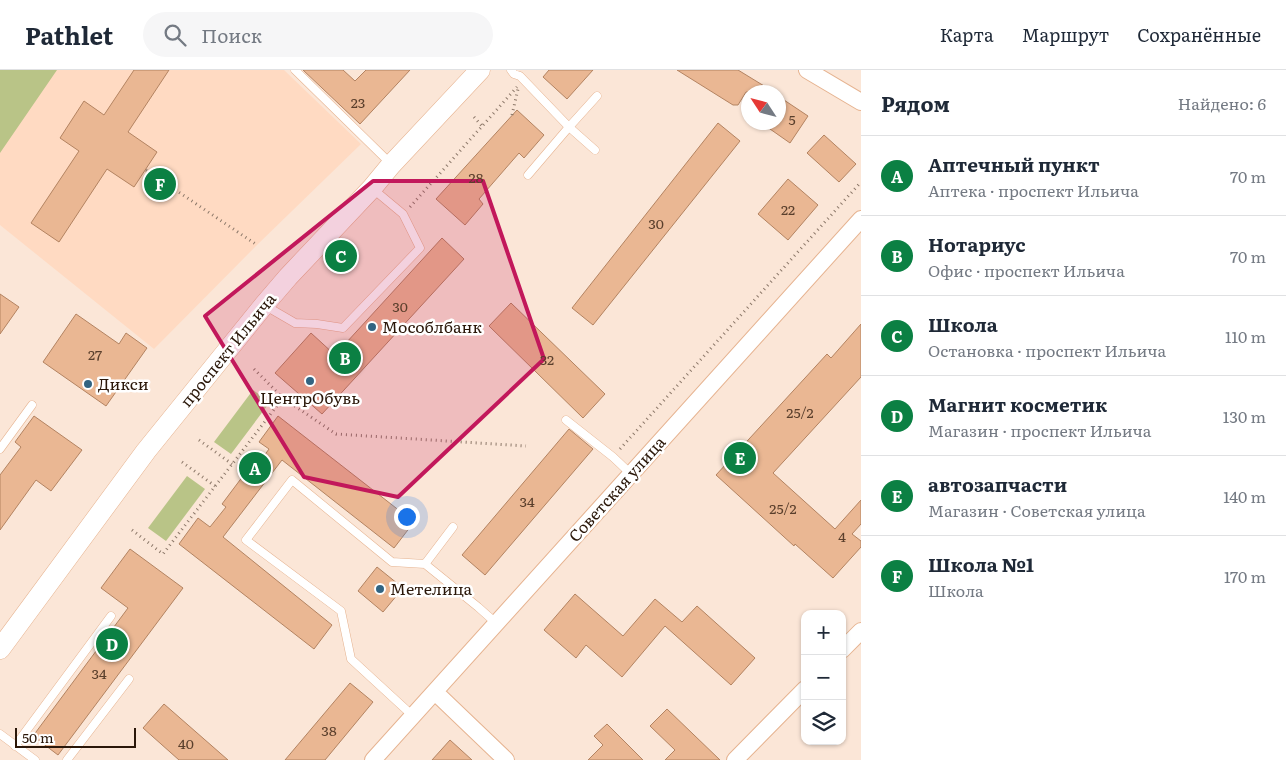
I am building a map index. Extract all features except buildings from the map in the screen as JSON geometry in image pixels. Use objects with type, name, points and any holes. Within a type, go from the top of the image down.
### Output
[{"type":"street","name":"проспект Ильича","points":[[0,649],[146,451],[264,305],[480,70]]},
{"type":"street","points":[[807,70],[861,102]]},
{"type":"street","name":"Советская улица","points":[[373,760],[861,218]]},
{"type":"street","points":[[846,646],[861,631]]},
{"type":"street","points":[[434,692],[506,760]]},
{"type":"street","points":[[735,760],[801,693]]},
{"type":"lane","points":[[295,70],[391,165]]},
{"type":"lane","points":[[511,70],[514,74],[520,76],[568,128],[594,150]]},
{"type":"lane","points":[[528,175],[596,96]]},
{"type":"lane","points":[[264,305],[295,323],[344,328],[420,248],[403,214],[372,188]]},
{"type":"lane","points":[[0,449],[32,405]]},
{"type":"lane","points":[[566,420],[613,457],[631,474]]},
{"type":"lane","points":[[413,716],[351,659],[341,611],[246,540],[292,480],[392,562],[425,564],[496,623]]},
{"type":"lane","points":[[425,564],[454,527]]},
{"type":"lane","points":[[15,746],[111,616]]},
{"type":"lane","points":[[67,760],[129,679]]},
{"type":"lane","points":[[0,734],[32,759]]},
{"type":"path","points":[[403,214],[519,84],[512,115]]},
{"type":"path","points":[[474,117],[482,126]]},
{"type":"path","points":[[146,170],[257,245]]},
{"type":"path","points":[[613,457],[861,182]]},
{"type":"path","points":[[254,369],[283,398],[336,434],[526,446]]},
{"type":"path","points":[[132,530],[164,554],[283,398]]},
{"type":"path","points":[[199,440],[232,464]]},
{"type":"path","points":[[182,462],[215,486]]},
{"type":"highlighted area","points":[[373,181],[483,181],[544,359],[398,497],[304,477],[205,316]]},
{"type":"shaded area","points":[[0,70],[284,70],[361,144],[154,349],[0,225]]},
{"type":"green space","points":[[0,70],[57,70],[0,153]]},
{"type":"green space","points":[[253,390],[270,402],[231,454],[214,442]]},
{"type":"green space","points":[[187,476],[205,489],[166,541],[148,528]]},
{"type":"place","name":"Школа №1","points":[[160,184]]},
{"type":"place","name":"Школа","points":[[341,256]]},
{"type":"place","name":"Мособлбанк","points":[[372,327]]},
{"type":"place","name":"Нотариус","points":[[345,358]]},
{"type":"place","name":"ЦентрОбувь","points":[[310,381]]},
{"type":"place","name":"Дикси","points":[[88,384]]},
{"type":"place","name":"автозапчасти","points":[[740,458]]},
{"type":"place","name":"Аптечный пункт","points":[[255,468]]},
{"type":"place","name":"Метелица","points":[[380,589]]},
{"type":"place","name":"Магнит косметик","points":[[112,644]]}]
